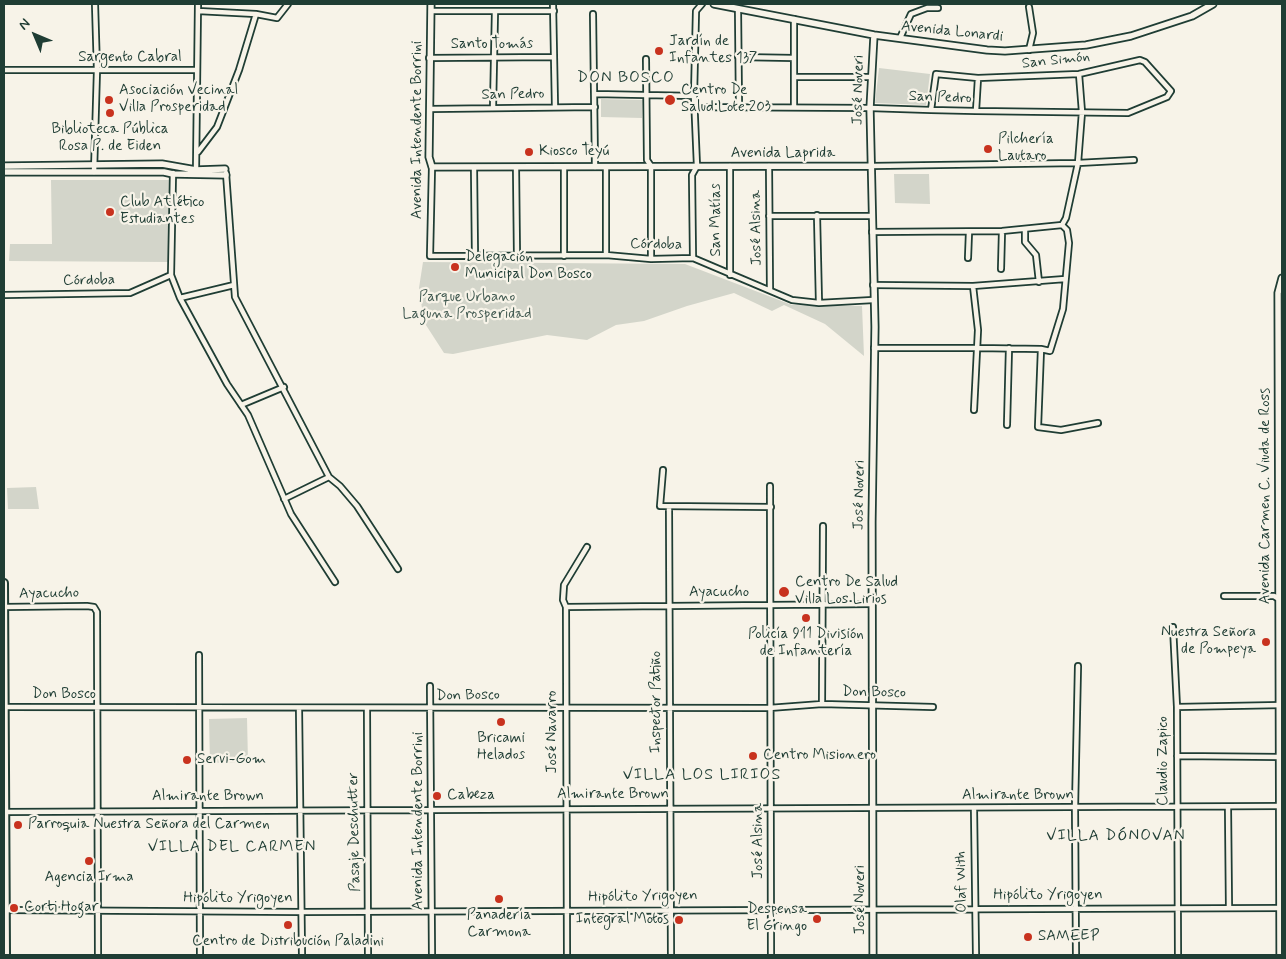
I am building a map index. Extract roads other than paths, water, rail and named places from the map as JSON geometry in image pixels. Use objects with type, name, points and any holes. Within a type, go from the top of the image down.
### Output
[{"type":"main road","points":[[4,583],[6,955]]},
{"type":"street","points":[[94,172],[97,70],[95,4]]},
{"type":"street","points":[[196,172],[198,4]]},
{"type":"street","points":[[198,11],[256,14],[277,18],[288,4]]},
{"type":"street","name":"Avenida Intendente Borrini","points":[[430,256],[432,167],[429,157],[429,58],[431,4]]},
{"type":"street","points":[[554,4],[556,107]]},
{"type":"street","points":[[693,258],[692,175],[697,166],[696,107],[694,96],[696,11],[702,4]]},
{"type":"street","name":"Avenida Lonardi","points":[[714,4],[874,34],[987,50],[1029,50],[1086,45],[1131,36],[1185,18],[1212,4]]},
{"type":"street","points":[[1029,7],[1033,33],[1029,50]]},
{"type":"street","points":[[900,38],[911,14],[927,8],[938,8]]},
{"type":"street","points":[[738,9],[739,106]]},
{"type":"street","points":[[431,11],[554,11]]},
{"type":"street","points":[[493,108],[495,11]]},
{"type":"street","points":[[197,153],[217,127],[239,70],[256,14]]},
{"type":"street","points":[[594,14],[595,167]]},
{"type":"street","points":[[794,18],[794,107]]},
{"type":"street","name":"José Noveri","points":[[874,34],[870,108],[875,428],[872,604],[874,955]]},
{"type":"street","name":"Santo Tomás","points":[[429,58],[554,57]]},
{"type":"street","points":[[738,57],[794,58]]},
{"type":"street","points":[[646,59],[647,160],[651,166],[651,259]]},
{"type":"street","name":"San Simón","points":[[931,110],[936,74],[978,78],[1079,74],[1140,60],[1145,62],[1168,86]]},
{"type":"street","name":"Sargento Cabral","points":[[4,70],[197,70]]},
{"type":"street","points":[[1062,225],[1066,218],[1078,163],[1082,112],[1079,74]]},
{"type":"street","points":[[794,77],[872,77]]},
{"type":"street","points":[[976,111],[978,78]]},
{"type":"street","name":"San Pedro","points":[[696,107],[739,106],[1128,113],[1167,97],[1171,91],[1168,86]]},
{"type":"street","points":[[595,94],[647,93],[694,96]]},
{"type":"street","name":"San Pedro","points":[[430,109],[595,107]]},
{"type":"street","name":"Avenida Laprida","points":[[432,167],[872,166],[1078,163],[1134,160]]},
{"type":"street","points":[[4,166],[162,164],[196,172]]},
{"type":"street","name":"San Matías","points":[[730,166],[730,275]]},
{"type":"street","name":"José Alsina","points":[[768,166],[770,290]]},
{"type":"street","points":[[173,167],[172,275],[180,298],[227,384],[248,415],[284,499],[335,582]]},
{"type":"street","points":[[516,167],[517,256]]},
{"type":"street","points":[[564,167],[564,256]]},
{"type":"street","points":[[606,167],[606,255]]},
{"type":"street","points":[[474,168],[475,256]]},
{"type":"street","points":[[4,172],[164,172],[173,174],[226,172],[235,297],[284,387],[329,477],[340,486],[357,506],[398,569]]},
{"type":"street","points":[[818,215],[819,303]]},
{"type":"street","points":[[769,216],[872,216]]},
{"type":"street","points":[[872,232],[1002,231],[1062,225]]},
{"type":"street","points":[[874,348],[1009,348],[1041,349],[1050,352],[1062,309],[1069,243],[1067,230],[1062,225]]},
{"type":"street","points":[[1025,229],[1025,242],[1036,256],[1039,282]]},
{"type":"street","points":[[1001,269],[1002,231]]},
{"type":"street","points":[[968,232],[968,258]]},
{"type":"street","name":"Córdoba","points":[[430,256],[606,255],[651,259],[693,258],[792,300],[819,303],[873,300]]},
{"type":"street","name":"Córdoba","points":[[4,295],[130,293],[172,275]]},
{"type":"street","name":"Avenida Carmen C. Viuda de Ross","points":[[1280,955],[1281,512],[1278,293],[1282,278]]},
{"type":"street","points":[[873,285],[973,286],[1065,279]]},
{"type":"street","points":[[180,298],[234,285]]},
{"type":"street","points":[[973,286],[978,330],[974,410]]},
{"type":"street","points":[[1007,425],[1009,348]]},
{"type":"street","points":[[1041,349],[1038,427],[1061,430],[1098,424]]},
{"type":"street","points":[[241,405],[284,387]]},
{"type":"street","points":[[663,470],[660,506],[669,508],[771,507]]},
{"type":"street","points":[[284,499],[329,477]]},
{"type":"street","name":"José Alsina","points":[[770,486],[772,605],[769,708],[772,955]]},
{"type":"street","name":"Inspector Patiño","points":[[669,508],[671,955]]},
{"type":"street","points":[[822,704],[823,526]]},
{"type":"street","name":"José Navarro","points":[[567,955],[566,607],[564,585],[588,547]]},
{"type":"street","points":[[1224,596],[1274,596],[1281,600]]},
{"type":"street","name":"Ayacucho","points":[[566,607],[872,604]]},
{"type":"street","name":"Ayacucho","points":[[4,607],[94,607],[97,612],[98,708]]},
{"type":"street","name":"Claudio Zapico","points":[[1173,627],[1177,707],[1178,955]]},
{"type":"street","points":[[199,654],[200,955]]},
{"type":"street","points":[[1076,955],[1078,666]]},
{"type":"street","name":"Avenida Intendente Borrini","points":[[430,686],[432,955]]},
{"type":"street","name":"Don Bosco","points":[[4,707],[431,710],[769,708],[822,704],[933,707]]},
{"type":"street","points":[[1177,707],[1281,705]]},
{"type":"street","points":[[98,708],[98,955]]},
{"type":"street","points":[[299,708],[302,955]]},
{"type":"street","name":"Pasaje Deschutter","points":[[366,709],[368,955]]},
{"type":"street","points":[[1177,756],[1280,757]]},
{"type":"street","name":"Almirante Brown","points":[[5,812],[98,810],[771,807],[974,809],[1281,806]]},
{"type":"street","points":[[1228,807],[1229,908]]},
{"type":"street","name":"Olaf With","points":[[974,809],[976,955]]},
{"type":"street","name":"Hipólito Yrigoyen","points":[[5,910],[302,912],[1281,908]]},
{"type":"place","name":"Jardín de Infantes 137","points":[[659,51]]},
{"type":"place","name":"Asociación Vecinal Villa Prosperidad","points":[[109,100]]},
{"type":"place","name":"Centro De Salud Lote 203","points":[[670,100]]},
{"type":"place","name":"Biblioteca Pública Rosa P. de Eiden","points":[[110,113]]},
{"type":"place","name":"Pilchería Lautaro","points":[[988,149]]},
{"type":"place","name":"Kiosco Teyú","points":[[529,152]]},
{"type":"place","name":"Club Atlético Estudiantes","points":[[110,212]]},
{"type":"place","name":"Delegación Municipal Don Bosco","points":[[455,267]]},
{"type":"place","name":"Centro De Salud Villa Los Lirios","points":[[784,592]]},
{"type":"place","name":"Policía 911 División de Infantería","points":[[806,618]]},
{"type":"place","name":"Nuestra Señora de Pompeya","points":[[1266,642]]},
{"type":"place","name":"Bricami Helados","points":[[501,722]]},
{"type":"place","name":"Centro Misionero","points":[[753,756]]},
{"type":"place","name":"Servi-Gom","points":[[187,760]]},
{"type":"place","name":"Cabeza","points":[[437,796]]},
{"type":"place","name":"Parroquia Nuestra Señora del Carmen","points":[[18,825]]},
{"type":"place","name":"Agencia Irma","points":[[89,861]]},
{"type":"place","name":"Panadería Carmona","points":[[499,899]]},
{"type":"place","name":"Corti Hogar","points":[[14,908]]},
{"type":"place","name":"Despensa El Gringo","points":[[817,919]]},
{"type":"place","name":"Integral Motos","points":[[679,920]]},
{"type":"place","name":"Centro de Distribución Paladini","points":[[288,925]]},
{"type":"place","name":"SAMEEP","points":[[1028,937]]},
{"type":"district","name":"DON BOSCO","points":[[626,79]]},
{"type":"district","name":"VILLA LOS LIRIOS","points":[[702,776]]},
{"type":"district","name":"VILLA DÓNOVAN","points":[[1116,837]]},
{"type":"district","name":"VILLA DEL CARMEN","points":[[232,848]]},
{"type":"park label","name":"Parque Urbano Laguna Prosperidad","points":[[467,306]]}]
